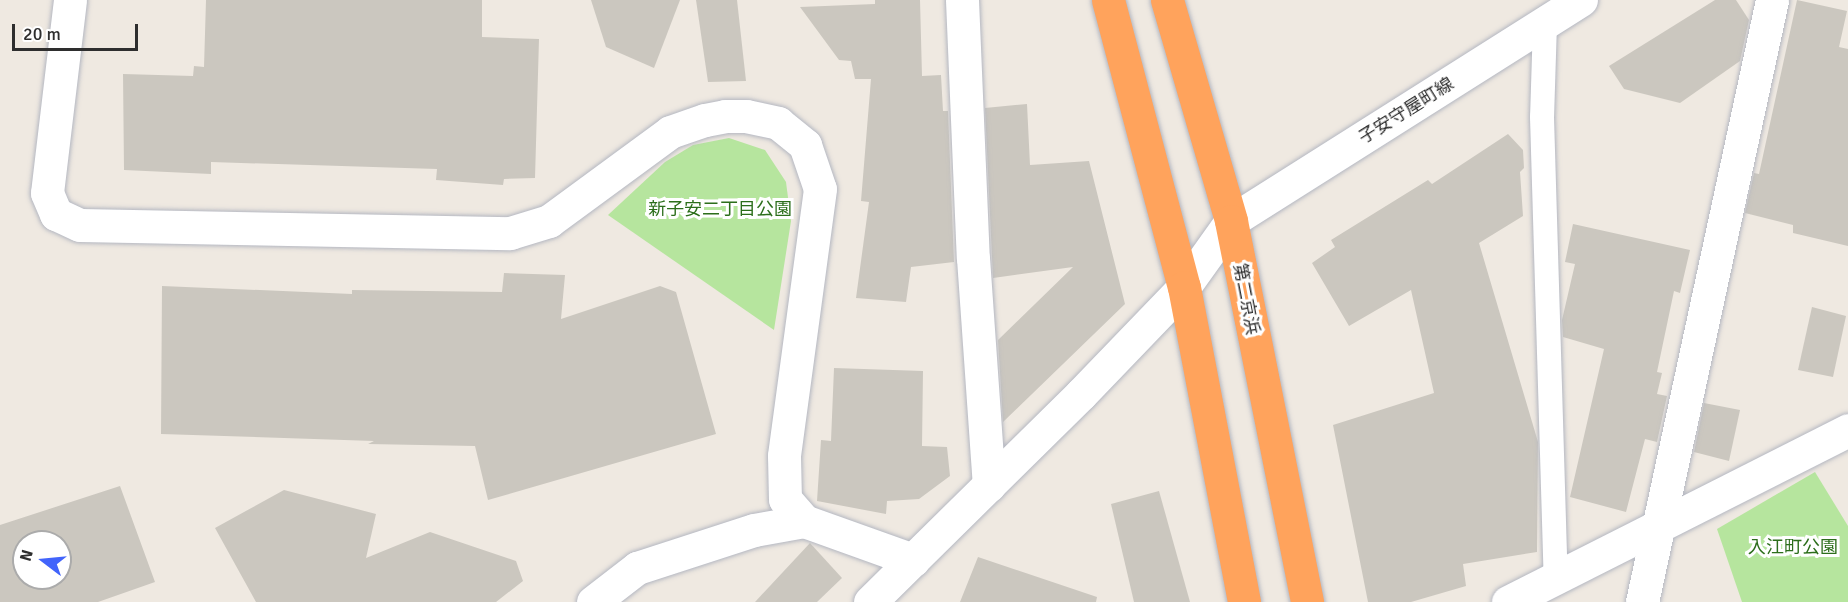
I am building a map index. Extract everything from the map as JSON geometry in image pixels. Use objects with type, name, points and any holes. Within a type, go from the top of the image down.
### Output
[{"type":"highway","points":[[1108,0],[1184,287],[1244,602]]},
{"type":"highway","name":"第二京浜","points":[[1167,0],[1231,221],[1307,602]]},
{"type":"street","points":[[70,0],[47,193],[56,214],[80,225],[510,234],[549,221],[670,132],[725,116],[746,116],[778,123],[805,145],[820,189],[784,456],[785,499],[804,521],[913,560]]},
{"type":"street","points":[[962,0],[973,258],[989,485]]},
{"type":"street","name":"子安守屋町線","points":[[1231,221],[1545,11],[1581,0]]},
{"type":"street","points":[[1642,602],[1772,0]]},
{"type":"street","points":[[870,602],[1081,394],[1184,287],[1231,221]]},
{"type":"street","points":[[1508,602],[1657,529],[1848,430]]},
{"type":"street","points":[[593,602],[637,568],[754,530],[804,521]]},
{"type":"lane","points":[[1545,11],[1542,117],[1556,579]]},
{"type":"green space","name":"新子安二丁目公園","points":[[729,138],[765,150],[786,182],[791,221],[774,330],[608,215],[665,162],[693,145]]},
{"type":"green space","name":"入江町公園","points":[[1815,472],[1848,526],[1848,602],[1742,602],[1717,529]]},
{"type":"building","points":[[206,0],[482,0],[482,37],[539,39],[535,178],[504,179],[503,185],[436,180],[437,169],[211,162],[211,174],[124,170],[123,74],[193,76],[194,66],[204,67]]},
{"type":"building","points":[[591,0],[680,0],[654,68],[606,47]]},
{"type":"building","points":[[696,0],[737,0],[746,81],[708,82]]},
{"type":"building","points":[[875,0],[920,0],[922,76],[941,75],[943,111],[948,111],[954,262],[911,267],[906,302],[856,298],[869,202],[861,201],[871,79],[855,79],[851,61],[839,60],[800,7],[875,4]]},
{"type":"building","points":[[1715,0],[1736,0],[1749,20],[1740,61],[1680,103],[1624,89],[1609,66]]},
{"type":"building","points":[[1797,0],[1847,11],[1839,47],[1848,49],[1848,246],[1793,233],[1793,225],[1745,213],[1754,173],[1759,174]]},
{"type":"building","points":[[1027,104],[1030,165],[1089,161],[1125,304],[1003,422],[998,340],[1073,267],[993,278],[985,108]]},
{"type":"building","points":[[1508,134],[1523,150],[1524,168],[1520,172],[1523,216],[1479,243],[1538,442],[1537,552],[1463,564],[1466,586],[1411,602],[1368,602],[1333,425],[1434,393],[1411,290],[1349,326],[1312,263],[1335,247],[1331,240],[1428,180],[1432,184]]},
{"type":"building","points":[[1573,224],[1690,250],[1680,293],[1674,291],[1657,372],[1662,373],[1657,394],[1667,396],[1657,442],[1645,439],[1626,512],[1570,497],[1604,349],[1563,337],[1562,320],[1575,264],[1565,262]]},
{"type":"building","points":[[504,273],[565,275],[561,319],[660,286],[676,292],[716,434],[488,500],[475,446],[368,444],[374,441],[161,434],[162,286],[352,294],[352,290],[502,292]]},
{"type":"building","points":[[1812,307],[1846,316],[1833,377],[1798,370]]},
{"type":"building","points":[[834,368],[923,371],[922,446],[947,447],[950,476],[919,499],[887,501],[886,514],[817,501],[821,440],[831,441]]},
{"type":"building","points":[[1704,403],[1740,410],[1729,461],[1694,452]]},
{"type":"building","points":[[120,486],[155,582],[98,602],[0,602],[0,525]]},
{"type":"building","points":[[284,490],[376,514],[366,558],[430,532],[516,561],[523,581],[496,602],[256,602],[215,528]]},
{"type":"building","points":[[1159,491],[1190,602],[1134,602],[1111,504]]},
{"type":"building","points":[[810,543],[842,578],[817,602],[755,602]]},
{"type":"building","points":[[978,557],[1097,597],[1096,602],[960,602]]}]
